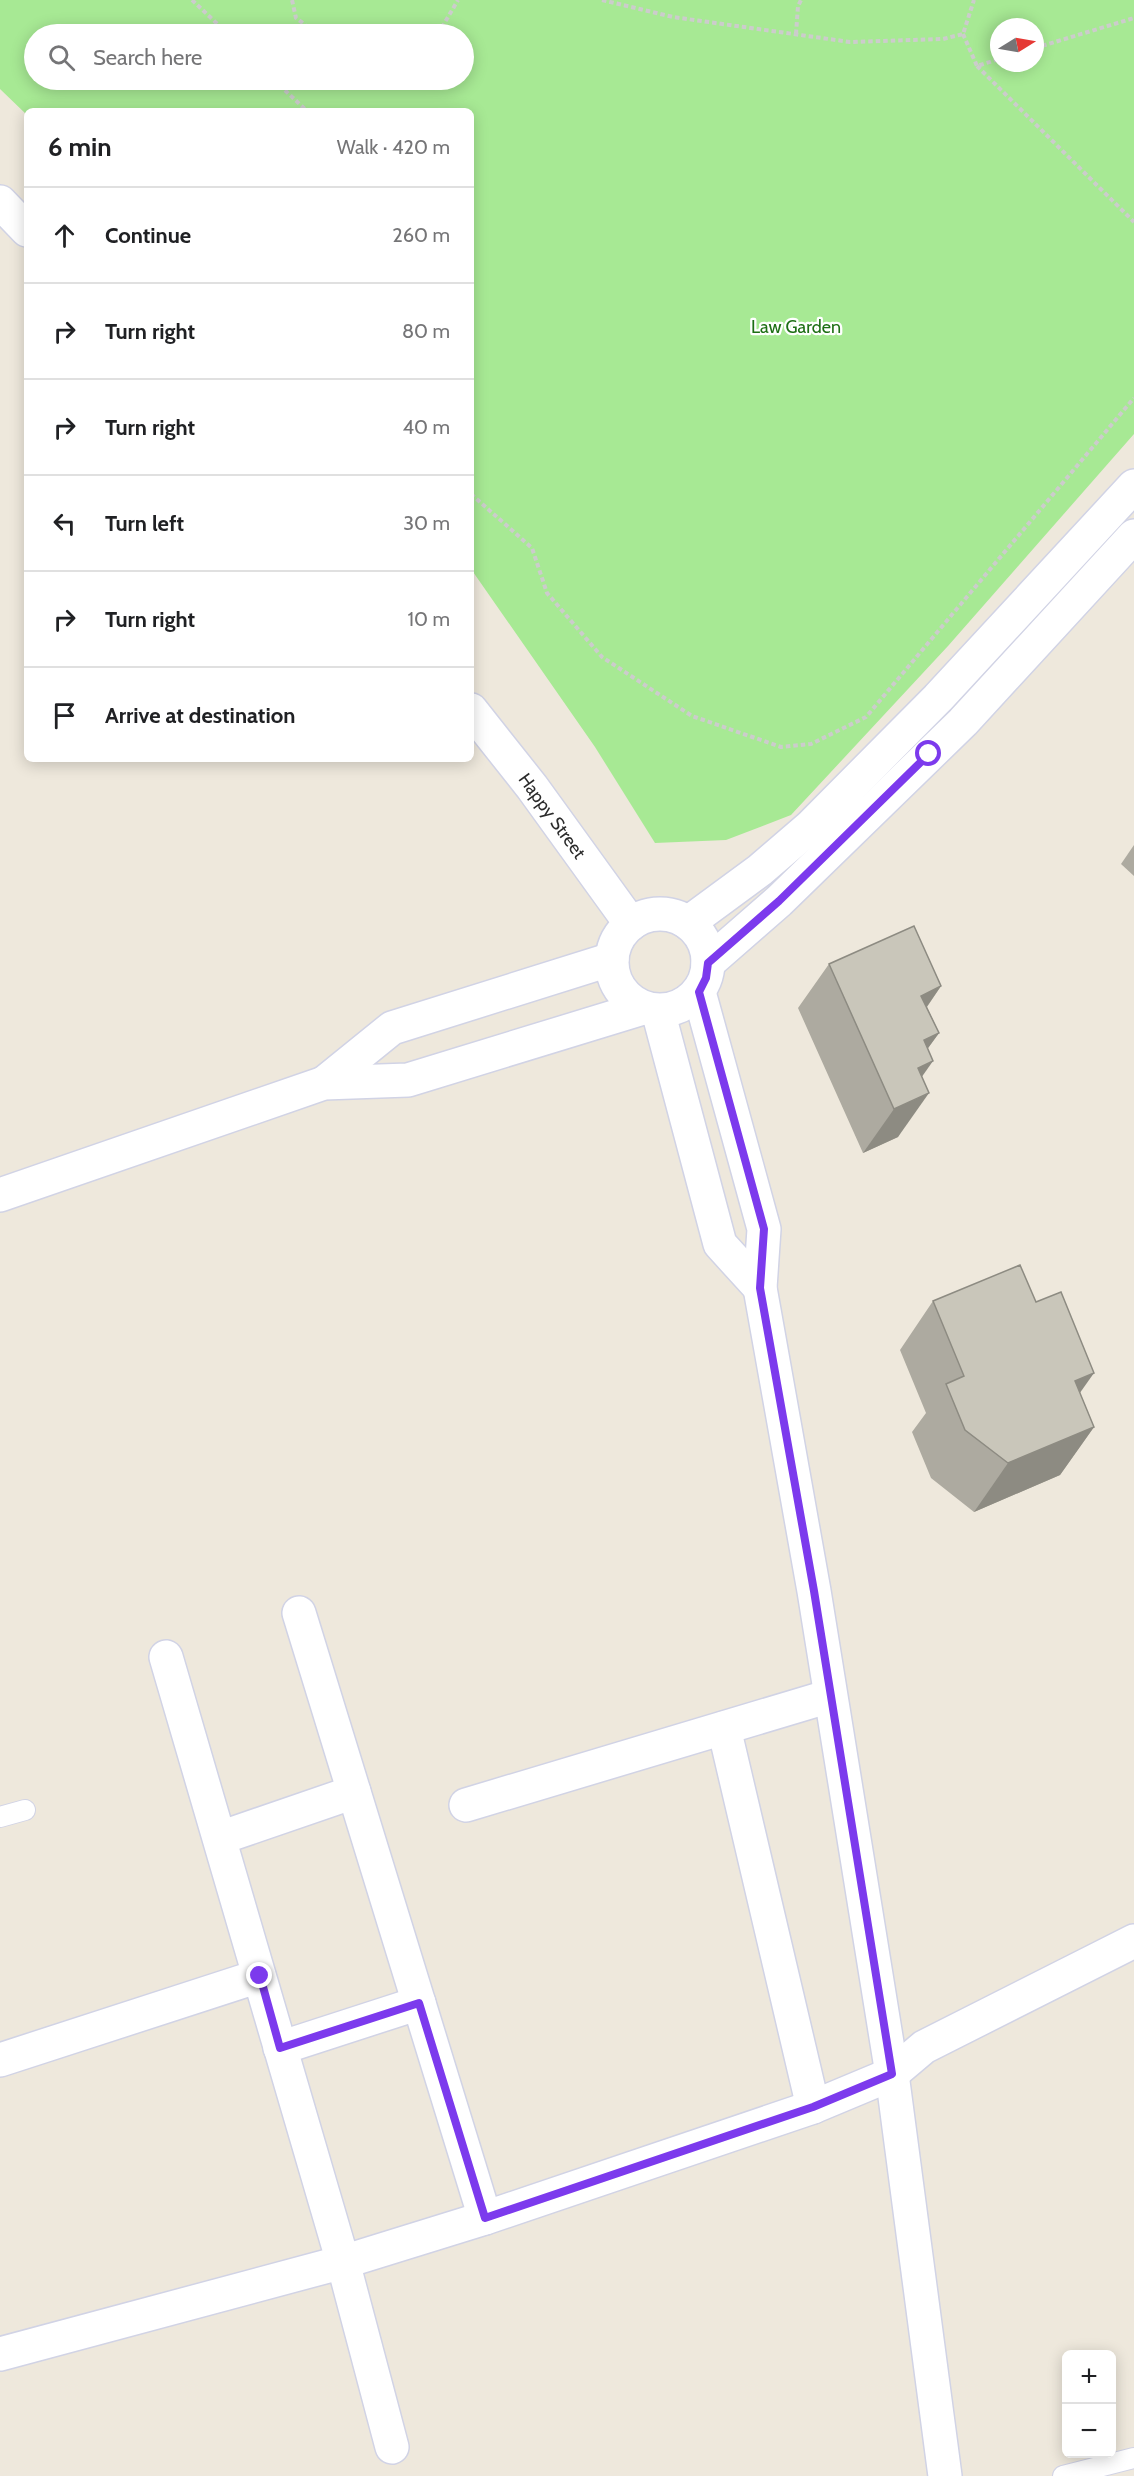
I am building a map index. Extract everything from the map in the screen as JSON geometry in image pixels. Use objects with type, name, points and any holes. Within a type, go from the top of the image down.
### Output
[{"type":"street","points":[[0,202],[24,227]]},
{"type":"street","points":[[688,923],[760,870],[810,827],[938,698],[1134,486]]},
{"type":"street","points":[[0,1195],[324,1083],[408,1080],[650,1010],[674,1010],[687,1003],[704,977],[963,722],[1134,536]]},
{"type":"street","name":"Happy Street","points":[[474,714],[532,787],[631,924]]},
{"type":"street","points":[[760,1288],[720,1244],[650,1010],[619,988],[613,973],[614,946],[631,924],[644,916],[659,914],[675,916],[688,923],[699,934],[706,948],[704,977],[764,1229],[760,1288],[814,1591],[892,2074],[945,2476]]},
{"type":"street","points":[[324,1083],[392,1028],[612,959]]},
{"type":"street","points":[[299,1613],[485,2218]]},
{"type":"street","points":[[166,1657],[343,2262],[392,2447]]},
{"type":"street","points":[[466,1806],[830,1696]]},
{"type":"street","points":[[724,1728],[813,2107]]},
{"type":"street","points":[[220,1838],[354,1792]]},
{"type":"street","points":[[0,2354],[343,2262],[485,2218],[813,2107],[892,2074],[924,2047],[1134,1941]]},
{"type":"street","points":[[0,2060],[260,1976]]},
{"type":"street","points":[[280,2048],[419,2003]]},
{"type":"lane","points":[[0,1817],[25,1810]]},
{"type":"lane","points":[[1063,2476],[1134,2458]]},
{"type":"path","points":[[192,0],[217,24]]},
{"type":"path","points":[[292,0],[296,18],[304,24]]},
{"type":"path","points":[[444,24],[458,0]]},
{"type":"path","points":[[605,0],[673,17],[850,42],[943,39],[963,34]]},
{"type":"path","points":[[796,34],[798,6],[801,0]]},
{"type":"path","points":[[974,0],[963,34],[977,66],[1134,222]]},
{"type":"path","points":[[1044,45],[1134,18]]},
{"type":"path","points":[[977,66],[990,62]]},
{"type":"path","points":[[285,90],[304,108]]},
{"type":"path","points":[[474,497],[532,548],[547,593],[602,657],[692,716],[781,747],[811,744],[866,717],[1134,398]]},
{"type":"green space","name":"Law Garden","points":[[0,0],[1134,0],[1134,434],[948,646],[791,815],[726,840],[655,843],[595,747],[474,573],[474,108],[24,108],[24,112],[0,89]]},
{"type":"building","points":[[914,926],[941,986],[921,996],[939,1033],[924,1040],[933,1061],[918,1068],[929,1093],[894,1109],[829,964]]},
{"type":"building","points":[[1020,1265],[1036,1302],[1061,1292],[1094,1373],[1075,1381],[1094,1427],[1008,1463],[965,1430],[946,1384],[964,1376],[933,1301]]},
{"type":"route","points":[[260,1976],[280,2048],[419,2003],[485,2218],[813,2107],[892,2074],[814,1591],[760,1288],[764,1229],[699,992],[706,978],[708,963],[779,901],[929,754]]}]
